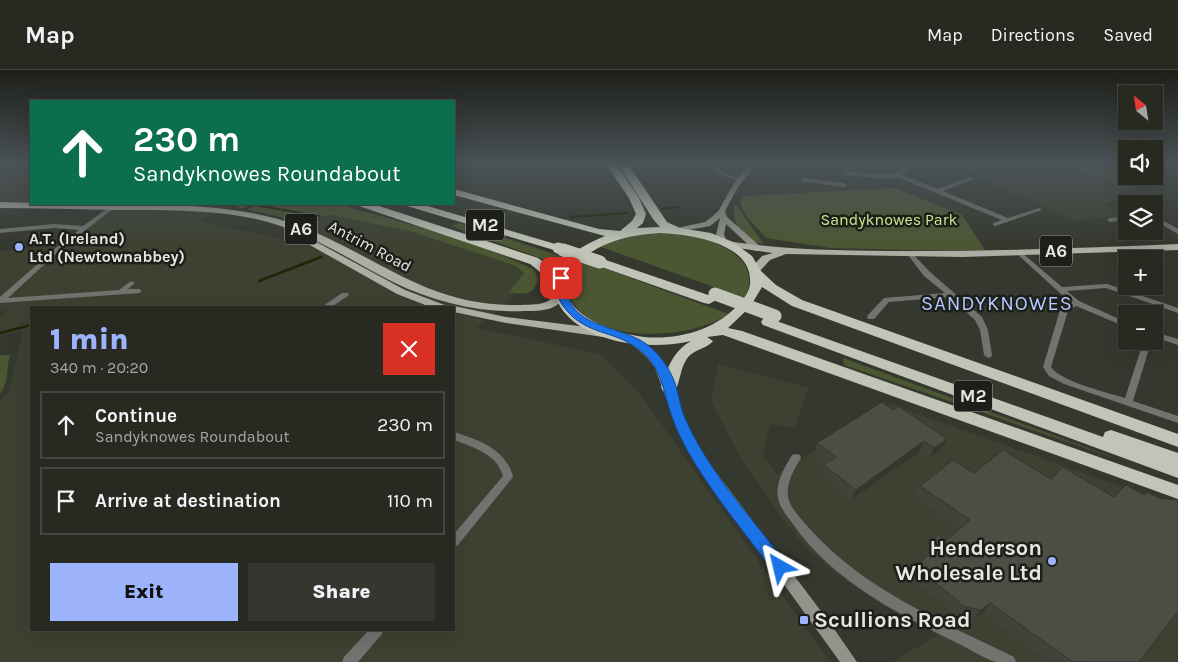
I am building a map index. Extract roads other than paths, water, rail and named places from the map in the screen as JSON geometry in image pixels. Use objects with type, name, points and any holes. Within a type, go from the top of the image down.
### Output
[{"type":"highway","points":[[455,192],[598,232],[624,234],[637,223],[641,214],[630,192]]},
{"type":"highway","points":[[642,192],[658,219],[663,224],[679,230]]},
{"type":"highway","points":[[366,205],[534,261],[546,270],[568,308],[580,319],[613,334],[627,338],[656,341],[723,331],[1178,492]]},
{"type":"highway","name":"M2","points":[[415,205],[562,244]]},
{"type":"highway","name":"M2","points":[[449,205],[712,297],[1178,471]]},
{"type":"highway","name":"A6","points":[[561,293],[561,278],[571,264],[594,245],[624,234],[651,230],[679,230],[725,243],[742,254],[756,271]]},
{"type":"highway","points":[[703,334],[725,324],[742,309],[755,291],[757,285],[756,271]]},
{"type":"highway","points":[[756,271],[771,288],[797,303],[1178,441]]},
{"type":"highway","name":"M2","points":[[772,319],[1178,460]]},
{"type":"highway","points":[[668,382],[678,360],[689,348],[697,343],[721,339],[752,340]]},
{"type":"main road","points":[[725,243],[720,238],[723,214],[734,192]]},
{"type":"main road","name":"Antrim Road","points":[[0,205],[129,207],[217,210],[242,213],[285,223],[328,241],[411,286],[459,302],[492,307],[540,308],[557,302],[561,293]]},
{"type":"main road","name":"Antrim Road","points":[[129,207],[236,218],[283,230],[319,246],[401,292],[440,306]]},
{"type":"main road","points":[[679,230],[707,224],[723,214]]},
{"type":"main road","points":[[723,214],[758,248]]},
{"type":"main road","name":"A6","points":[[725,243],[792,252],[910,254],[1178,247]]},
{"type":"main road","name":"A6","points":[[756,271],[766,258],[792,252]]},
{"type":"main road","points":[[455,310],[506,320],[613,334]]},
{"type":"main road","points":[[668,382],[671,361],[683,347],[703,334]]},
{"type":"main road","points":[[627,338],[649,351],[668,382],[677,415],[685,433],[710,473],[849,662]]},
{"type":"street","points":[[940,192],[1008,220]]},
{"type":"street","points":[[1,300],[59,248],[112,207]]},
{"type":"street","points":[[995,224],[1039,210]]},
{"type":"street","points":[[1110,220],[1118,219]]},
{"type":"street","points":[[1163,223],[1178,232]]},
{"type":"street","points":[[0,231],[54,226],[85,228]]},
{"type":"street","points":[[1018,252],[1076,303],[1118,321]]},
{"type":"street","points":[[910,254],[927,274],[979,319],[986,340],[988,355]]},
{"type":"street","points":[[121,292],[131,282]]},
{"type":"street","points":[[1060,289],[1107,286],[1178,311]]},
{"type":"street","points":[[1,300],[137,291]]},
{"type":"street","points":[[327,306],[345,295]]},
{"type":"street","points":[[870,317],[886,300],[950,295]]},
{"type":"street","points":[[1076,303],[1064,310],[1047,367],[1052,374],[1067,382],[1178,420]]},
{"type":"street","points":[[1163,337],[1178,342]]},
{"type":"street","points":[[1128,402],[1144,352]]},
{"type":"street","points":[[455,436],[498,456],[507,467],[508,476],[455,541]]},
{"type":"street","points":[[796,458],[785,478],[783,496],[790,513],[823,551],[862,583],[1009,662]]},
{"type":"street","points":[[349,662],[376,631]]},
{"type":"waterway","points":[[245,209],[254,205],[319,216]]},
{"type":"waterway","points":[[662,209],[678,207]]},
{"type":"waterway","points":[[571,217],[628,213]]},
{"type":"waterway","points":[[259,281],[321,257]]},
{"type":"waterway","points":[[0,333],[30,325]]},
{"type":"place","name":"A.T. (Ireland) Ltd (Newtownabbey)","points":[[19,247]]},
{"type":"place","name":"Henderson Wholesale Ltd","points":[[1052,561]]},
{"type":"place","name":"Scullions Road","points":[[804,620]]},
{"type":"district","name":"SANDYKNOWES","points":[[997,303]]},
{"type":"park label","name":"Sandyknowes Park","points":[[889,219]]}]
